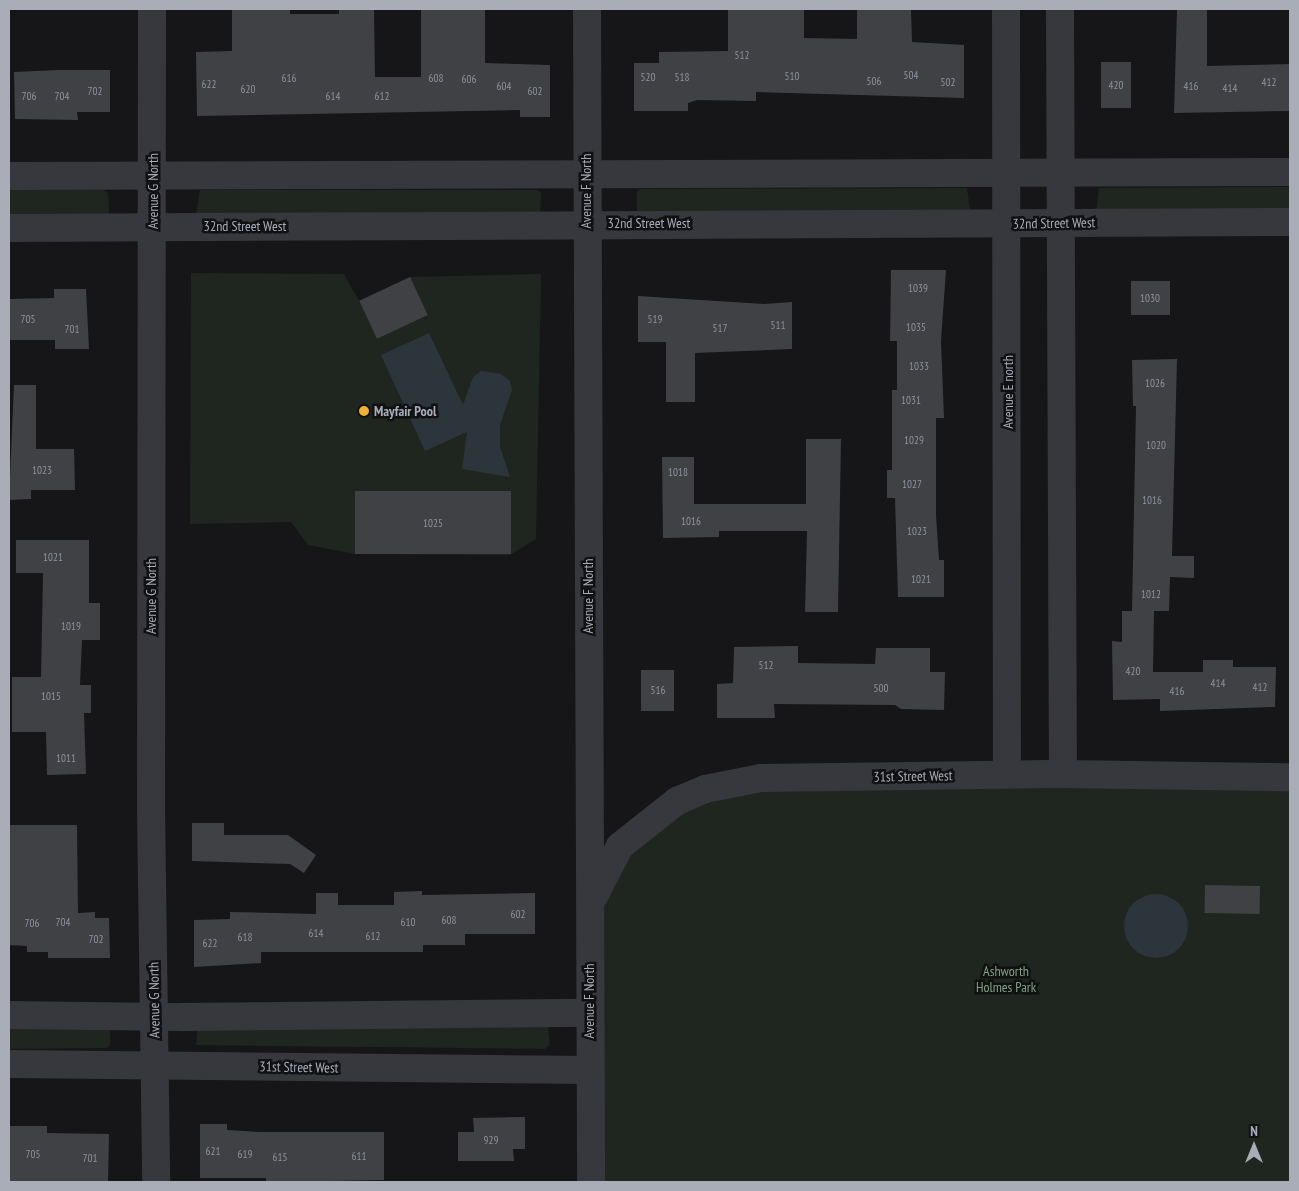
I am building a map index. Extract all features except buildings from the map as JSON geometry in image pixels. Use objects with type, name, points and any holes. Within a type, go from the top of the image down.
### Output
[{"type":"street","name":"Avenue G North","points":[[152,9],[156,1182]]},
{"type":"street","name":"Avenue F North","points":[[588,9],[586,223],[591,1182]]},
{"type":"street","name":"Avenue E north","points":[[1006,9],[1008,224],[1006,774]]},
{"type":"street","points":[[1060,9],[1059,223],[1063,774]]},
{"type":"street","points":[[9,176],[1007,175],[1290,172]]},
{"type":"street","name":"32nd Street West","points":[[9,228],[586,223],[1008,224],[1290,222]]},
{"type":"street","name":"31st Street West","points":[[590,904],[620,846],[677,801],[705,788],[760,778],[1006,774],[1290,777]]},
{"type":"street","points":[[9,1014],[154,1016],[589,1012]]},
{"type":"street","name":"31st Street West","points":[[9,1064],[590,1070]]},
{"type":"green space","points":[[1290,187],[1290,217],[1096,214],[1099,188]]},
{"type":"green space","points":[[967,188],[971,216],[637,215],[637,192],[640,189]]},
{"type":"green space","points":[[9,190],[103,190],[108,193],[109,214],[9,219]]},
{"type":"green space","points":[[200,190],[537,190],[541,192],[540,214],[196,214]]},
{"type":"green space","name":"Mayfair Pool","points":[[191,273],[344,274],[359,301],[410,277],[541,274],[536,539],[510,555],[355,554],[308,545],[291,522],[190,524]]},
{"type":"green space","name":"Ashworth Holmes Park","points":[[1290,777],[1290,1182],[591,1182],[589,1013],[608,864],[705,789]]},
{"type":"green space","points":[[9,1026],[110,1028],[110,1045],[107,1048],[9,1049]]},
{"type":"green space","points":[[548,1026],[550,1045],[545,1049],[196,1045],[198,1027]]},
{"type":"shaded area","points":[[429,333],[463,405],[473,377],[481,371],[501,374],[510,381],[512,390],[500,425],[500,447],[510,477],[462,469],[467,432],[425,451],[381,355]]},
{"type":"shaded area","points":[[1150,894],[1162,894],[1179,903],[1186,914],[1188,926],[1186,938],[1179,949],[1162,958],[1150,958],[1138,953],[1129,944],[1124,932],[1124,920],[1129,908],[1138,899]]},
{"type":"place","name":"Mayfair Pool","points":[[364,411]]}]
